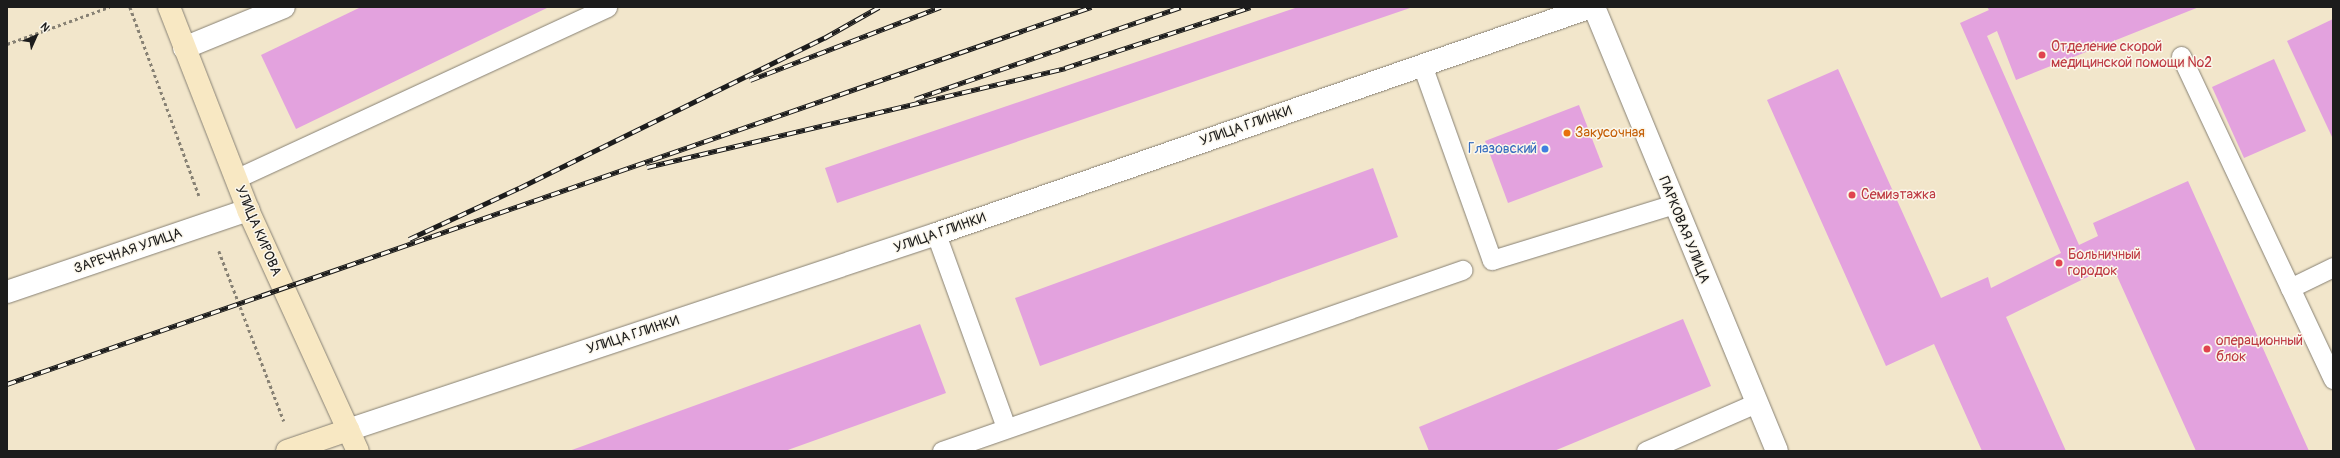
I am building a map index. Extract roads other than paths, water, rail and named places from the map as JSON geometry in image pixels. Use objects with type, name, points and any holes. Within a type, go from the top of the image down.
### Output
[{"type":"main road","name":"УЛИЦА КИРОВА","points":[[168,7],[248,210],[358,451]]},
{"type":"main road","name":"УЛИЦА ГЛИНКИ","points":[[287,451],[348,430]]},
{"type":"street","points":[[184,48],[259,12],[284,7]]},
{"type":"street","name":"УЛИЦА ГЛИНКИ","points":[[348,430],[936,234],[1590,7]]},
{"type":"street","name":"ПАРКОВАЯ УЛИЦА","points":[[1594,7],[1777,451]]},
{"type":"street","name":"ЗАРЕЧНАЯ УЛИЦА","points":[[7,292],[248,210]]},
{"type":"lane","points":[[235,179],[607,7]]},
{"type":"lane","points":[[2181,56],[2333,380]]},
{"type":"lane","points":[[1422,65],[1492,260],[1674,204]]},
{"type":"lane","points":[[936,234],[1006,427]]},
{"type":"lane","points":[[2290,288],[2333,267]]},
{"type":"lane","points":[[942,451],[1006,427],[1462,270]]},
{"type":"lane","points":[[1646,451],[1756,403]]},
{"type":"railway","points":[[409,239],[519,188],[824,38],[879,7]]},
{"type":"railway","points":[[750,80],[940,7]]},
{"type":"railway","points":[[7,384],[1091,7]]},
{"type":"railway","points":[[915,99],[1180,7]]},
{"type":"railway","points":[[647,167],[1065,68],[1250,7]]},
{"type":"place","name":"Отделение скорой медицинской помощи №2","points":[[2042,55]]},
{"type":"place","name":"Закусочная","points":[[1567,133]]},
{"type":"place","name":"Глазовский","points":[[1545,149]]},
{"type":"place","name":"Семиэтажка","points":[[1852,195]]},
{"type":"place","name":"Больничный городок","points":[[2059,263]]},
{"type":"place","name":"операционный блок","points":[[2207,349]]}]
